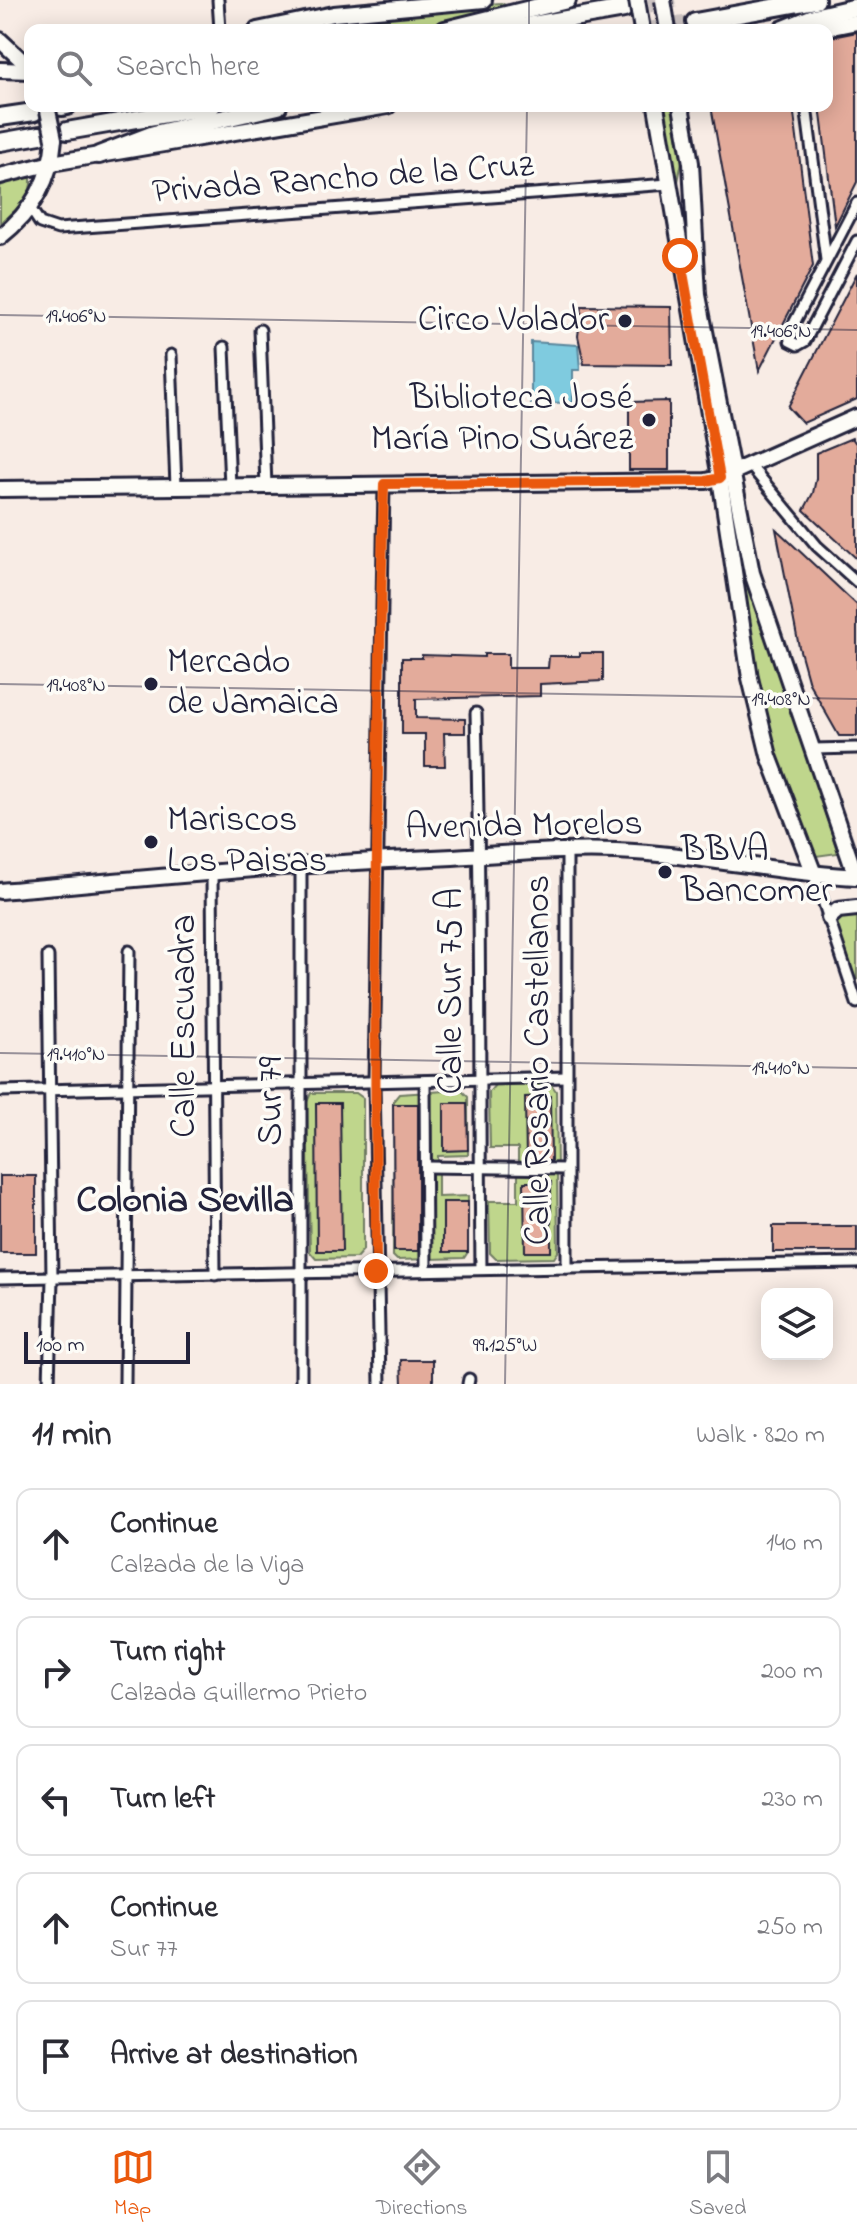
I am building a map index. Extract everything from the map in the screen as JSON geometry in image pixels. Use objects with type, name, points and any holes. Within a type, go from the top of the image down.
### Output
[{"type":"highway","points":[[469,24],[567,0]]},
{"type":"highway","points":[[695,22],[816,0]]},
{"type":"highway","points":[[533,24],[630,4]]},
{"type":"highway","points":[[797,24],[857,7]]},
{"type":"highway","points":[[0,117],[25,112]]},
{"type":"highway","points":[[0,142],[179,112]]},
{"type":"highway","points":[[99,155],[139,138],[252,112]]},
{"type":"main road","points":[[286,24],[334,14],[484,0]]},
{"type":"main road","points":[[663,0],[667,24]]},
{"type":"main road","points":[[630,4],[639,24]]},
{"type":"main road","points":[[833,27],[857,22]]},
{"type":"main road","points":[[0,40],[24,64]]},
{"type":"main road","points":[[0,70],[24,70]]},
{"type":"main road","points":[[0,237],[30,208],[52,163],[53,135],[42,112]]},
{"type":"main road","points":[[0,176],[52,163],[353,112]]},
{"type":"main road","points":[[657,112],[682,269],[725,475],[752,573],[779,644],[856,877]]},
{"type":"main road","points":[[682,112],[691,163],[698,295],[725,475],[729,534],[759,720],[769,756],[814,874]]},
{"type":"main road","points":[[682,269],[686,240],[693,222]]},
{"type":"main road","points":[[0,489],[706,481],[857,417]]},
{"type":"main road","points":[[729,534],[762,602]]},
{"type":"main road","name":"Avenida Morelos","points":[[0,891],[377,860],[616,851],[694,857],[856,877]]},
{"type":"main road","points":[[829,918],[838,910],[857,908]]},
{"type":"street","points":[[218,0],[220,24]]},
{"type":"street","points":[[807,112],[826,260]]},
{"type":"street","name":"Privada Rancho de la Cruz","points":[[30,208],[40,223],[58,229],[669,184]]},
{"type":"street","points":[[857,203],[789,333],[793,344],[805,341],[857,241]]},
{"type":"street","points":[[260,330],[266,486]]},
{"type":"street","points":[[224,347],[230,486]]},
{"type":"street","points":[[171,355],[176,487]]},
{"type":"street","points":[[749,464],[808,535],[857,582]]},
{"type":"street","points":[[380,1384],[374,1082],[384,484]]},
{"type":"street","name":"Calle Sur 75 A","points":[[476,713],[480,856],[478,1079],[481,1269]]},
{"type":"street","points":[[813,749],[857,748]]},
{"type":"street","name":"Calle Rosario Castellanos","points":[[567,852],[567,1268]]},
{"type":"street","name":"Sur 79","points":[[301,865],[301,1384]]},
{"type":"street","name":"Calle Escuadra","points":[[212,872],[215,1275]]},
{"type":"street","points":[[814,874],[857,1003]]},
{"type":"street","points":[[125,1384],[129,951]]},
{"type":"street","points":[[48,956],[52,1279],[49,1384]]},
{"type":"street","points":[[0,1091],[566,1077]]},
{"type":"street","points":[[425,1081],[426,1270]]},
{"type":"street","points":[[427,1167],[566,1169]]},
{"type":"street","points":[[0,1278],[857,1263]]},
{"type":"green space","points":[[501,3],[507,6],[444,24],[322,24],[380,12]]},
{"type":"green space","points":[[662,112],[673,112],[682,161],[677,187]]},
{"type":"green space","points":[[27,175],[31,178],[31,185],[26,198],[0,223],[0,186]]},
{"type":"green space","points":[[740,566],[766,634],[838,853],[813,854],[788,790],[756,691]]},
{"type":"green space","points":[[857,912],[857,993],[836,921],[837,917]]},
{"type":"green space","points":[[551,1084],[556,1091],[558,1252],[554,1258],[496,1259],[490,1253],[489,1201],[518,1201],[518,1148],[490,1148],[489,1092],[495,1085]]},
{"type":"green space","points":[[461,1090],[468,1097],[468,1155],[438,1156],[438,1197],[468,1196],[468,1252],[464,1258],[397,1260],[393,1256],[394,1100],[399,1094]]},
{"type":"green space","points":[[311,1093],[356,1093],[363,1098],[363,1250],[356,1258],[316,1259],[310,1252],[307,1102]]},
{"type":"water","points":[[531,342],[578,345],[580,370],[573,370],[573,402],[531,404]]},
{"type":"building","points":[[857,32],[857,182],[835,226],[821,112],[833,112],[833,37]]},
{"type":"building","points":[[712,112],[794,112],[813,266],[759,371]]},
{"type":"building","points":[[857,273],[857,399],[803,423],[788,407]]},
{"type":"building","name":"Circo Volador","points":[[582,306],[671,307],[672,365],[584,364],[578,336]]},
{"type":"building","points":[[669,401],[669,470],[629,470],[629,402]]},
{"type":"building","points":[[852,438],[857,445],[857,559],[804,510],[816,479],[816,453]]},
{"type":"building","points":[[776,529],[857,605],[857,736],[839,736],[809,683]]},
{"type":"building","points":[[580,653],[603,653],[603,681],[540,684],[540,696],[416,699],[416,718],[465,719],[465,733],[444,733],[445,766],[425,766],[425,734],[402,734],[402,658],[508,654],[508,668],[548,668],[549,656],[580,656]]},
{"type":"building","points":[[550,1096],[551,1161],[526,1161],[525,1097]]},
{"type":"building","points":[[316,1103],[340,1103],[342,1251],[317,1251]]},
{"type":"building","points":[[444,1103],[467,1103],[468,1150],[444,1151]]},
{"type":"building","points":[[393,1104],[418,1104],[418,1251],[394,1251]]},
{"type":"building","points":[[0,1176],[36,1176],[36,1253],[0,1253]]},
{"type":"building","points":[[524,1182],[551,1182],[551,1252],[525,1252]]},
{"type":"building","points":[[443,1202],[468,1202],[468,1252],[443,1252]]},
{"type":"building","points":[[773,1226],[857,1226],[857,1252],[773,1252]]},
{"type":"building","points":[[401,1360],[433,1360],[433,1384],[402,1384]]},
{"type":"tunnel","points":[[625,9],[675,0]]},
{"type":"tunnel","points":[[683,24],[695,22]]},
{"type":"place","name":"Circo Volador","points":[[625,321]]},
{"type":"place","name":"Biblioteca José María Pino Suárez","points":[[649,420]]},
{"type":"place","name":"Mercado de Jamaica","points":[[151,684]]},
{"type":"place","name":"Mariscos Los Paisas","points":[[151,842]]},
{"type":"place","name":"BBVA Bancomer","points":[[665,872]]},
{"type":"district","name":"Colonia Sevilla","points":[[185,1202]]},
{"type":"route","points":[[376,1271],[374,1082],[384,484],[706,481],[720,478],[680,256]]}]
